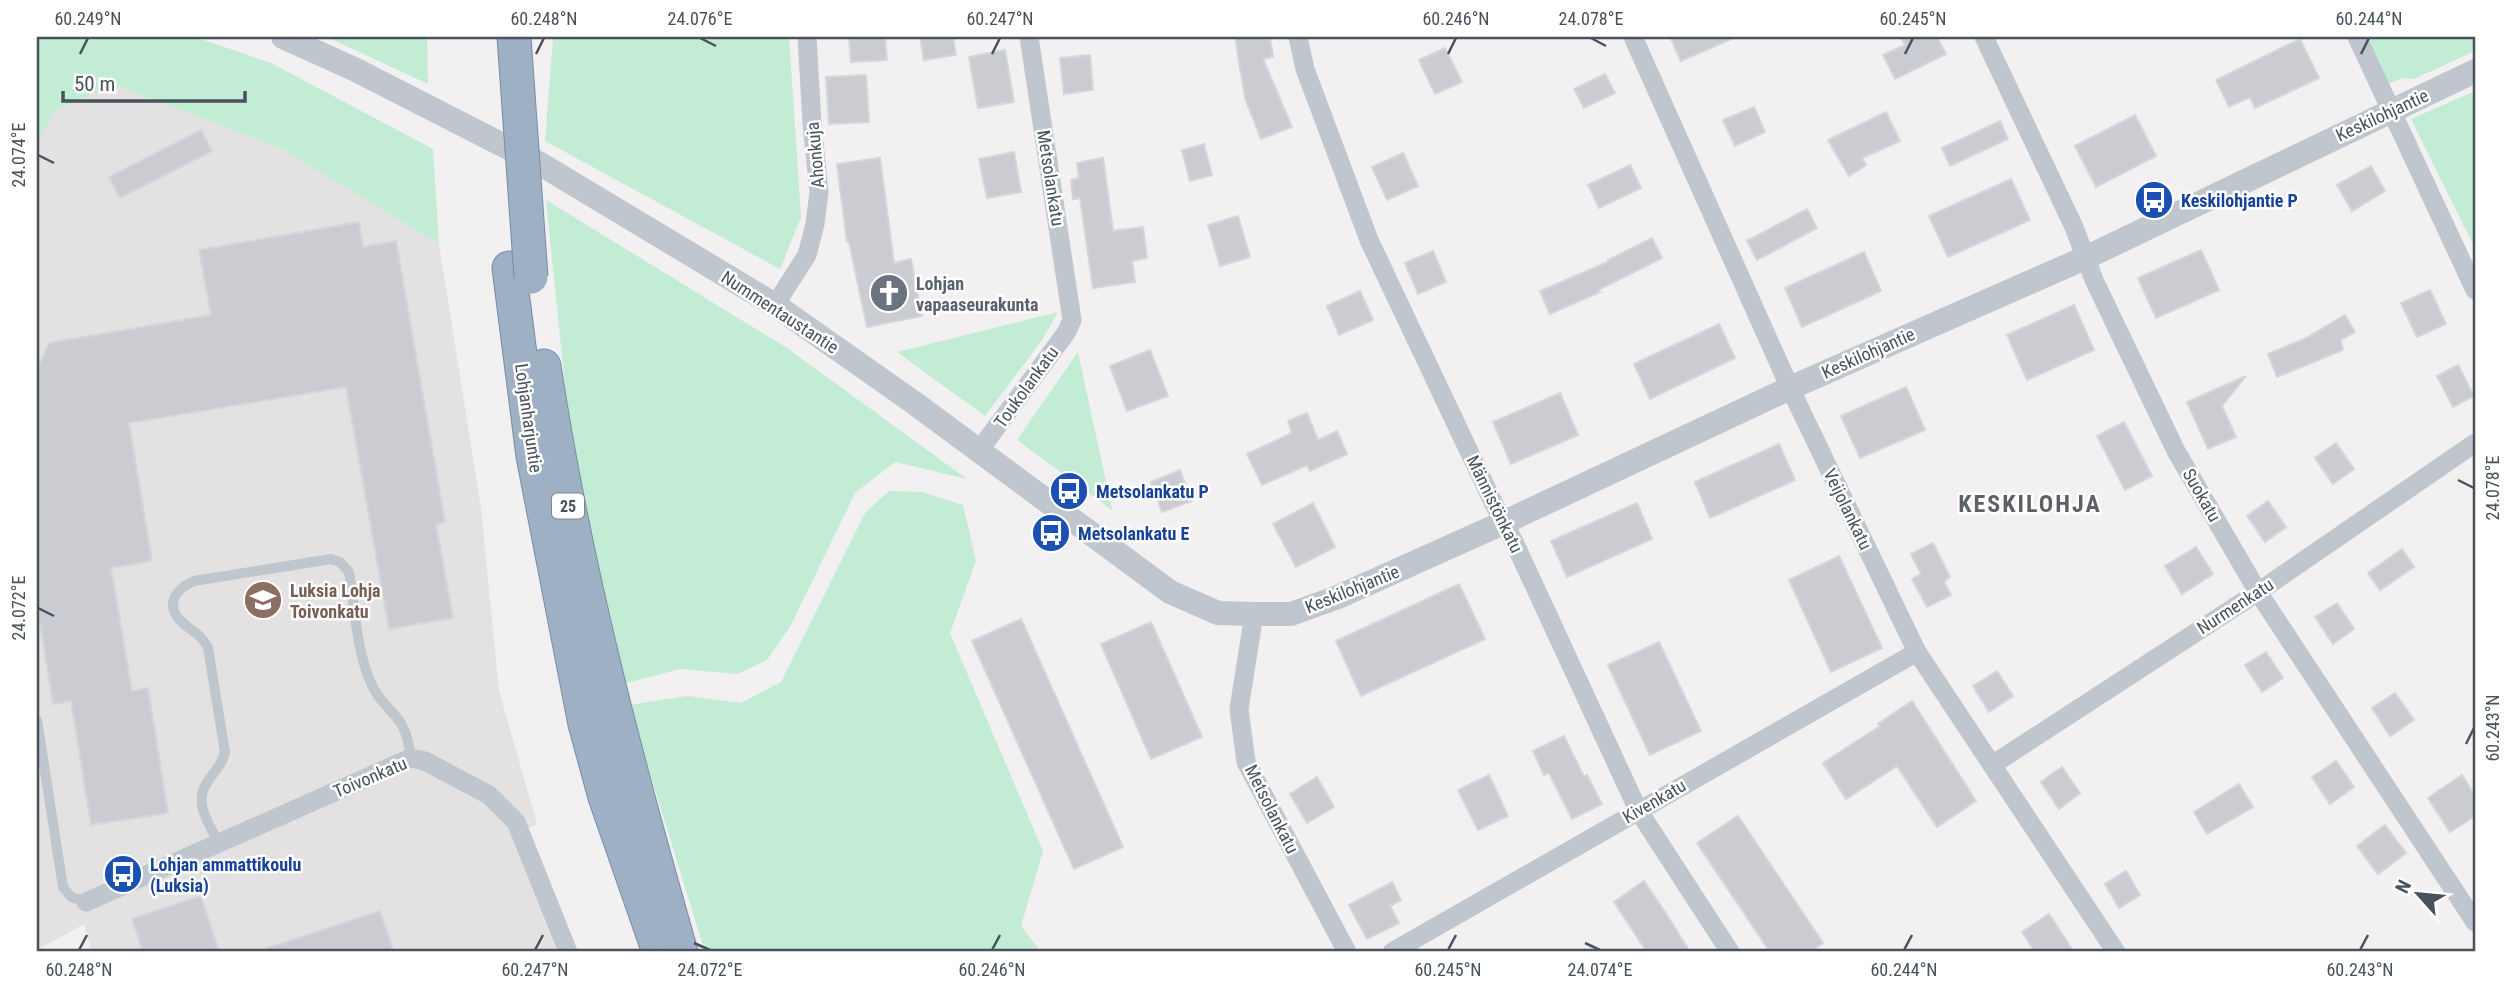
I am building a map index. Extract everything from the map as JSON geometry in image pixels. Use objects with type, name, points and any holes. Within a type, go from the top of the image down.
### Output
[{"type":"highway","name":"Lohjanharjuntie","points":[[495,37],[520,273],[533,456],[585,724],[605,797],[659,952]]},
{"type":"highway","name":"Lohjanharjuntie","points":[[514,37],[520,273],[559,465],[620,732],[681,952]]},
{"type":"street","name":"Nummentaustantie","points":[[283,37],[354,69],[542,165],[775,305],[913,402],[1170,592],[1217,613],[1254,614]]},
{"type":"street","name":"Ahonkuja","points":[[775,305],[807,255],[817,214],[819,192],[807,37]]},
{"type":"street","name":"Metsolankatu","points":[[1029,37],[1072,320]]},
{"type":"street","name":"Männistönkatu","points":[[1298,37],[1304,69],[1369,240],[1493,502],[1505,522],[1637,810],[1730,952]]},
{"type":"street","name":"Veijolankatu","points":[[1633,37],[1790,387],[1917,652],[2116,952]]},
{"type":"street","name":"Suokatu","points":[[1984,37],[2176,451],[2258,592],[2475,922]]},
{"type":"street","points":[[2357,37],[2475,289]]},
{"type":"street","name":"Keskilohjantie","points":[[1254,614],[1291,614],[1338,597],[1505,522],[1790,387],[2085,258],[2475,71]]},
{"type":"street","name":"Toukolankatu","points":[[978,452],[1066,333],[1072,320]]},
{"type":"street","name":"Nurmenkatu","points":[[1992,765],[2258,592],[2475,443]]},
{"type":"street","name":"Metsolankatu","points":[[1254,614],[1239,709],[1246,762],[1347,952]]},
{"type":"street","name":"Kivenkatu","points":[[1392,952],[1917,652]]},
{"type":"street","name":"Toivonkatu","points":[[86,902],[411,758],[425,761],[489,795],[516,822],[568,952]]},
{"type":"lane","points":[[219,843],[206,819],[201,795],[222,763],[225,752],[208,649],[202,639],[180,621],[173,610],[174,595],[181,586],[194,580],[331,559],[340,562],[349,572],[362,652],[371,684],[401,723],[411,758]]},
{"type":"lane","points":[[37,720],[63,887],[71,897],[86,902]]},
{"type":"shaded area","name":"Luksia Lohja Toivonkatu","points":[[112,84],[280,148],[439,244],[481,508],[499,691],[537,824],[512,837],[557,952],[92,952],[84,924],[37,950],[37,143],[55,111]]},
{"type":"green space","points":[[37,37],[195,37],[271,63],[433,149],[439,244],[280,148],[112,84],[55,111],[37,143]]},
{"type":"green space","points":[[327,37],[427,37],[428,84]]},
{"type":"green space","points":[[553,37],[789,37],[801,217],[780,269],[545,141]]},
{"type":"green space","points":[[2365,37],[2475,37],[2475,51],[2414,79],[2402,78],[2386,85]]},
{"type":"green space","points":[[2475,91],[2475,248],[2411,119]]},
{"type":"green space","points":[[546,200],[787,348],[967,479],[895,462],[855,493],[791,625],[767,660],[738,674],[680,669],[623,684],[588,544],[568,415]]},
{"type":"green space","points":[[1058,312],[1042,340],[985,416],[897,352]]},
{"type":"green space","points":[[1078,352],[1112,510],[1017,440]]},
{"type":"green space","points":[[889,491],[922,492],[963,505],[976,561],[950,633],[1043,851],[1021,926],[1041,952],[705,952],[629,705],[688,696],[741,703],[781,682],[865,513]]},
{"type":"building","points":[[885,37],[887,60],[851,62],[849,38]]},
{"type":"building","points":[[920,37],[953,37],[956,55],[924,60]]},
{"type":"building","points":[[1235,37],[1270,37],[1273,57],[1263,59],[1292,127],[1261,139],[1245,98]]},
{"type":"building","points":[[1670,37],[1736,37],[1681,61]]},
{"type":"building","points":[[1901,37],[1937,37],[1946,54],[1895,79],[1883,55],[1905,45]]},
{"type":"building","points":[[2300,39],[2319,78],[2255,108],[2250,97],[2229,107],[2216,80]]},
{"type":"building","points":[[1445,48],[1462,82],[1435,94],[1419,60]]},
{"type":"building","points":[[1005,50],[1014,102],[978,108],[969,57]]},
{"type":"building","points":[[1090,55],[1093,90],[1064,94],[1060,58]]},
{"type":"building","points":[[1605,74],[1615,93],[1584,108],[1574,89]]},
{"type":"building","points":[[866,75],[869,122],[829,124],[826,77]]},
{"type":"building","points":[[1754,107],[1765,132],[1735,146],[1723,120]]},
{"type":"building","points":[[1886,112],[1900,141],[1862,158],[1866,165],[1849,176],[1828,140]]},
{"type":"building","points":[[2135,115],[2156,156],[2096,187],[2075,146]]},
{"type":"building","points":[[2000,121],[2008,139],[1950,166],[1942,148]]},
{"type":"building","points":[[201,130],[212,151],[120,198],[109,177]]},
{"type":"building","points":[[1204,144],[1212,175],[1190,181],[1182,150]]},
{"type":"building","points":[[1014,152],[1021,192],[987,198],[979,159]]},
{"type":"building","points":[[1403,153],[1418,186],[1387,200],[1372,167]]},
{"type":"building","points":[[880,158],[894,263],[911,259],[922,316],[867,327],[847,242],[837,164]]},
{"type":"building","points":[[1103,158],[1113,231],[1143,227],[1147,258],[1132,261],[1135,282],[1093,288],[1080,198],[1073,199],[1071,180],[1079,178],[1077,163]]},
{"type":"building","points":[[1630,165],[1641,188],[1599,208],[1588,185]]},
{"type":"building","points":[[2371,166],[2385,191],[2352,211],[2337,185]]},
{"type":"building","points":[[2011,179],[2030,220],[1948,257],[1929,216]]},
{"type":"building","points":[[1807,209],[1817,228],[1757,260],[1747,241]]},
{"type":"building","points":[[1238,216],[1250,257],[1220,266],[1208,225]]},
{"type":"building","points":[[359,222],[363,247],[396,241],[445,522],[436,524],[453,618],[389,629],[346,387],[129,423],[152,561],[111,568],[132,691],[148,688],[168,813],[91,825],[71,701],[53,704],[37,605],[37,369],[49,343],[211,315],[199,250]]},
{"type":"building","points":[[1652,238],[1662,258],[1598,290],[1600,292],[1550,314],[1540,291],[1608,262]]},
{"type":"building","points":[[2201,250],[2219,290],[2156,318],[2138,278]]},
{"type":"building","points":[[1433,251],[1446,282],[1418,294],[1405,263]]},
{"type":"building","points":[[1864,252],[1881,291],[1802,327],[1785,288]]},
{"type":"building","points":[[2430,290],[2446,324],[2417,337],[2401,303]]},
{"type":"building","points":[[1360,291],[1373,320],[1339,335],[1327,306]]},
{"type":"building","points":[[2074,305],[2094,350],[2027,380],[2007,335]]},
{"type":"building","points":[[2345,315],[2355,332],[2341,340],[2343,350],[2277,377],[2268,354],[2306,338]]},
{"type":"building","points":[[1719,324],[1735,358],[1650,399],[1634,364]]},
{"type":"building","points":[[1150,350],[1168,396],[1127,411],[1110,366]]},
{"type":"building","points":[[2458,365],[2474,396],[2453,407],[2437,376]]},
{"type":"building","points":[[2246,376],[2222,406],[2236,437],[2208,449],[2187,402]]},
{"type":"building","points":[[1906,387],[1925,430],[1860,458],[1841,416]]},
{"type":"building","points":[[1560,393],[1578,435],[1511,464],[1493,422]]},
{"type":"building","points":[[1307,413],[1318,440],[1337,431],[1347,454],[1310,471],[1307,465],[1262,485],[1247,454],[1292,433],[1288,421]]},
{"type":"building","points":[[2124,422],[2152,476],[2125,490],[2097,436]]},
{"type":"building","points":[[2336,443],[2354,469],[2333,484],[2315,458]]},
{"type":"building","points":[[1779,444],[1795,480],[1710,518],[1695,482]]},
{"type":"building","points":[[1180,470],[1192,501],[1162,512],[1151,482]]},
{"type":"building","points":[[2268,501],[2286,527],[2265,542],[2247,516]]},
{"type":"building","points":[[1313,503],[1335,547],[1296,567],[1273,524]]},
{"type":"building","points":[[1637,503],[1652,539],[1567,577],[1551,541]]},
{"type":"building","points":[[1933,543],[1950,577],[1944,582],[1951,595],[1927,607],[1912,579],[1921,574],[1911,554]]},
{"type":"building","points":[[2196,547],[2213,574],[2182,594],[2165,566]]},
{"type":"building","points":[[2402,549],[2414,567],[2380,590],[2368,573]]},
{"type":"building","points":[[1839,556],[1882,648],[1831,672],[1789,580]]},
{"type":"building","points":[[1459,584],[1485,639],[1361,696],[1336,641]]},
{"type":"building","points":[[2337,603],[2354,629],[2333,644],[2315,617]]},
{"type":"building","points":[[1021,619],[1123,847],[1074,869],[972,641]]},
{"type":"building","points":[[1151,622],[1202,737],[1151,759],[1101,644]]},
{"type":"building","points":[[1659,642],[1701,731],[1650,755],[1608,665]]},
{"type":"building","points":[[2266,652],[2283,678],[2262,692],[2245,665]]},
{"type":"building","points":[[1997,671],[2013,696],[1989,712],[1973,686]]},
{"type":"building","points":[[2395,693],[2414,720],[2390,736],[2372,708]]},
{"type":"building","points":[[1912,701],[1976,801],[1937,827],[1897,766],[1846,799],[1823,763],[1880,726],[1878,724]]},
{"type":"building","points":[[1564,736],[1584,777],[1587,775],[1602,804],[1572,819],[1549,773],[1544,775],[1533,751]]},
{"type":"building","points":[[2336,761],[2354,787],[2330,804],[2312,777]]},
{"type":"building","points":[[2062,767],[2080,793],[2059,809],[2041,782]]},
{"type":"building","points":[[1489,775],[1508,816],[1478,830],[1458,790]]},
{"type":"building","points":[[2462,775],[2475,796],[2475,816],[2450,832],[2428,798]]},
{"type":"building","points":[[1317,777],[1334,807],[1307,823],[1290,794]]},
{"type":"building","points":[[2239,784],[2253,807],[2207,834],[2194,812]]},
{"type":"building","points":[[1738,816],[1823,943],[1809,952],[1770,952],[1697,843]]},
{"type":"building","points":[[2385,825],[2406,853],[2378,874],[2357,846]]},
{"type":"building","points":[[2126,871],[2140,895],[2119,908],[2105,884]]},
{"type":"building","points":[[1644,881],[1690,952],[1647,952],[1614,902]]},
{"type":"building","points":[[1392,882],[1401,900],[1390,906],[1399,923],[1367,939],[1349,905]]},
{"type":"building","points":[[201,896],[219,952],[143,952],[132,919]]},
{"type":"building","points":[[380,911],[394,952],[267,952],[267,948]]},
{"type":"building","points":[[2049,914],[2074,952],[2035,952],[2022,932]]},
{"type":"place","name":"Keskilohjantie P","points":[[2154,200]]},
{"type":"place","name":"Lohjan vapaaseurakunta","points":[[889,293]]},
{"type":"place","name":"Metsolankatu P","points":[[1069,491]]},
{"type":"place","name":"Metsolankatu E","points":[[1051,533]]},
{"type":"place","name":"Luksia Lohja Toivonkatu","points":[[263,600]]},
{"type":"place","name":"Lohjan ammattikoulu (Luksia)","points":[[123,874]]},
{"type":"district","name":"KESKILOHJA","points":[[2030,504]]}]
